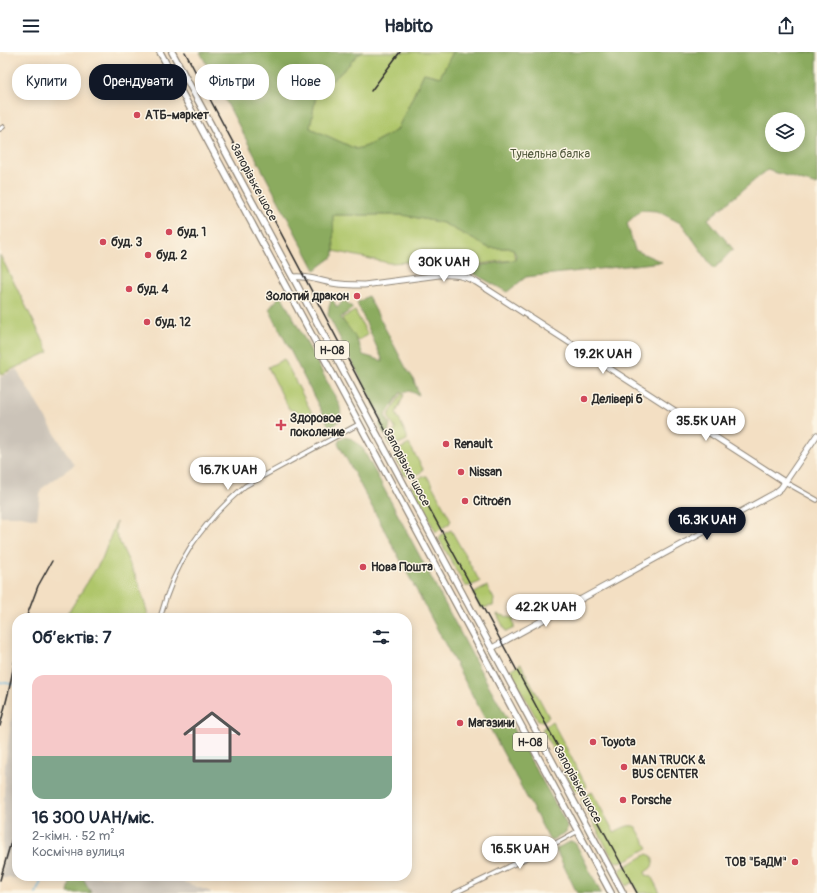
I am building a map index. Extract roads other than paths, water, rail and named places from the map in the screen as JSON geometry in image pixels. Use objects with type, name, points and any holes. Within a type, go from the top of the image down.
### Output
[{"type":"main road","name":"Запорізьке шосе","points":[[160,52],[611,893]]},
{"type":"main road","name":"Запорізьке шосе","points":[[172,52],[623,893]]},
{"type":"main road","points":[[283,282],[293,277]]},
{"type":"main road","points":[[360,424],[369,419]]},
{"type":"main road","points":[[483,654],[492,648]]},
{"type":"street","points":[[293,277],[304,276],[334,284],[354,285],[451,274],[466,277],[785,482],[817,500]]},
{"type":"street","points":[[161,613],[166,596],[184,556],[202,529],[230,499],[245,486],[360,424]]},
{"type":"street","points":[[492,648],[770,496],[779,490],[817,435]]},
{"type":"street","points":[[455,893],[545,849],[578,831]]},
{"type":"waterway","points":[[0,682],[12,684]]},
{"type":"waterway","points":[[36,893],[41,881]]},
{"type":"railway","points":[[185,52],[388,435],[413,478],[637,893]]},
{"type":"railway","points":[[371,91],[400,52]]},
{"type":"railway","points":[[28,613],[38,586],[52,561]]},
{"type":"railway","points":[[0,726],[12,675]]},
{"type":"railway","points":[[0,880],[12,838]]},
{"type":"place","name":"АТБ-маркет","points":[[137,115]]},
{"type":"place","name":"буд. 1","points":[[169,232]]},
{"type":"place","name":"буд. 3","points":[[103,242]]},
{"type":"place","name":"буд. 2","points":[[148,255]]},
{"type":"place","name":"буд. 4","points":[[129,289]]},
{"type":"place","name":"Золотий дракон","points":[[357,296]]},
{"type":"place","name":"буд. 12","points":[[147,322]]},
{"type":"place","name":"Делівері 6","points":[[584,399]]},
{"type":"place","name":"Здоровое поколение","points":[[281,425]]},
{"type":"place","name":"Renault","points":[[446,444]]},
{"type":"place","name":"Nissan","points":[[461,472]]},
{"type":"place","name":"Citroën","points":[[465,501]]},
{"type":"place","name":"Нова Пошта","points":[[363,567]]},
{"type":"place","name":"Магазини","points":[[460,723]]},
{"type":"place","name":"Toyota","points":[[593,742]]},
{"type":"place","name":"MAN TRUCK & BUS CENTER","points":[[624,767]]},
{"type":"place","name":"Porsche","points":[[623,800]]},
{"type":"place","name":"ТОВ \"БаДМ\"","points":[[795,862]]},
{"type":"park label","name":"Тунельна балка","points":[[550,154]]}]
